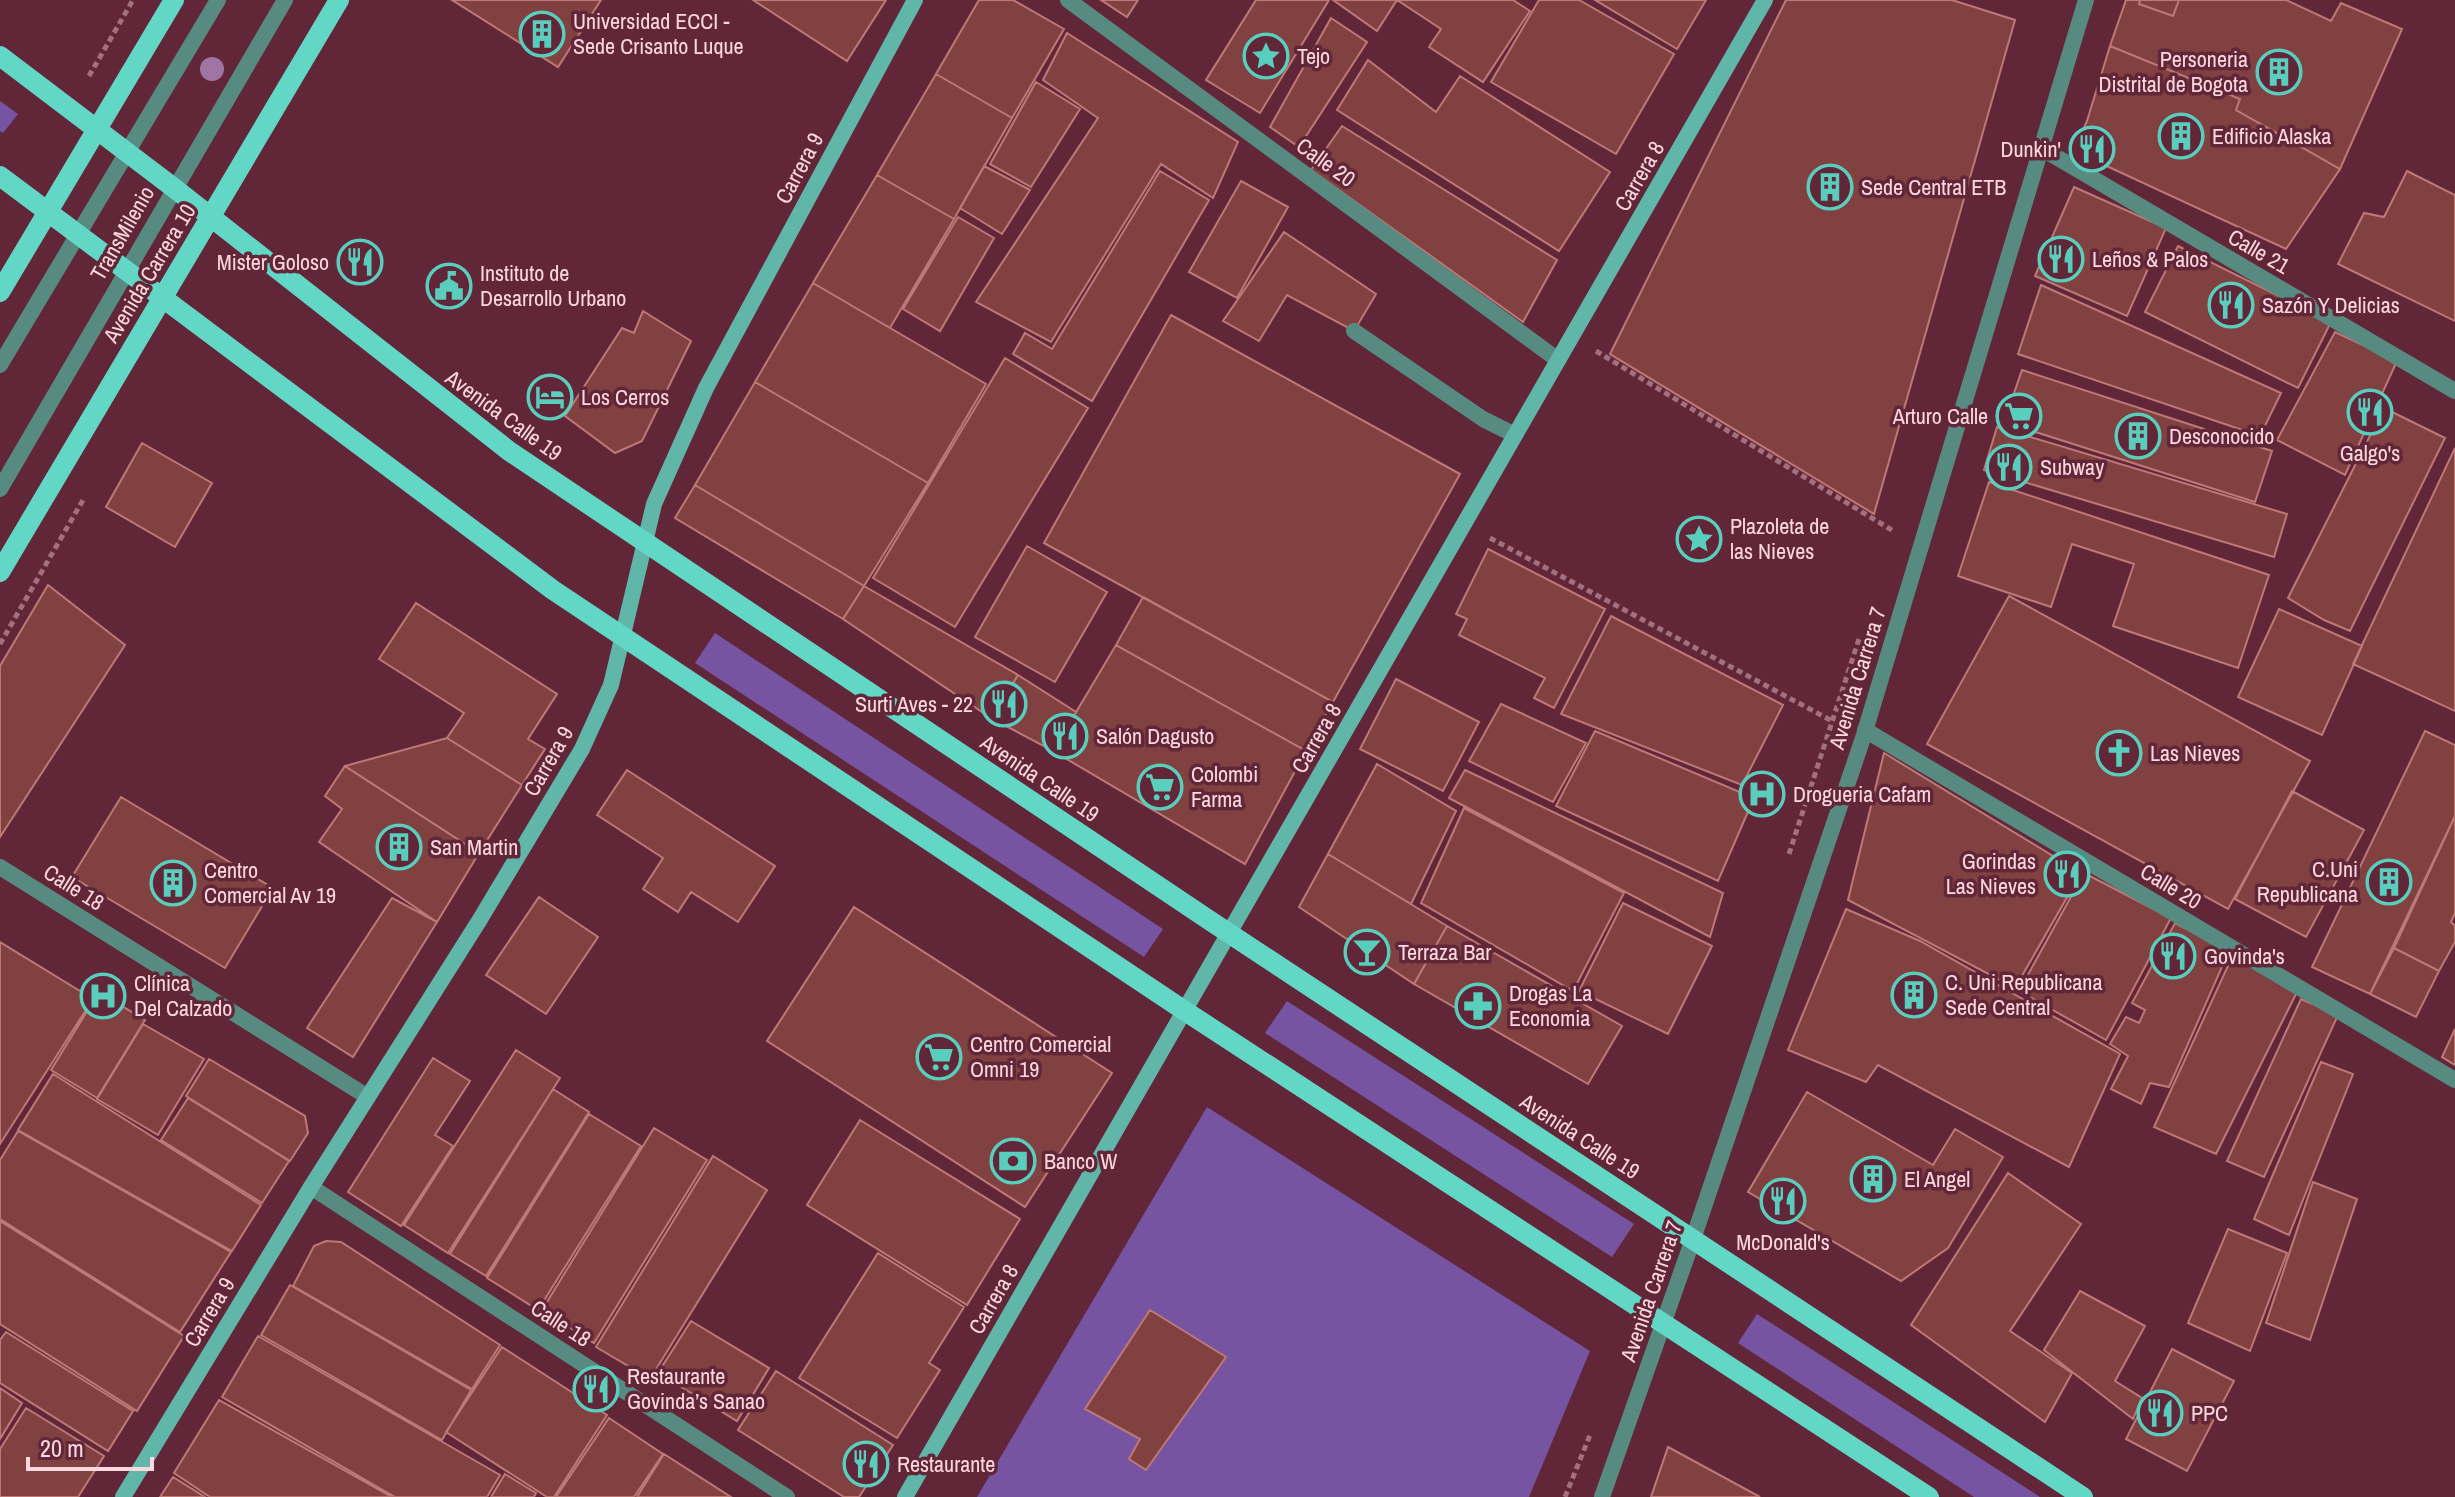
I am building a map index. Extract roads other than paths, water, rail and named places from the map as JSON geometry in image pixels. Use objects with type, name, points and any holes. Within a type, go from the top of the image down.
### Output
[{"type":"main road","points":[[0,292],[174,0]]},
{"type":"main road","name":"Avenida Carrera 10","points":[[0,572],[339,0]]},
{"type":"main road","name":"Avenida Calle 19","points":[[0,56],[174,188],[468,421],[1229,933],[2083,1497]]},
{"type":"main road","points":[[0,176],[529,572],[1185,1011],[1929,1497]]},
{"type":"street","name":"TransMilenio","points":[[0,365],[218,0]]},
{"type":"street","name":"TransMilenio","points":[[0,489],[285,0]]},
{"type":"street","name":"Carrera 9","points":[[123,1497],[582,749],[611,685],[654,504],[706,388],[915,0]]},
{"type":"street","name":"Calle 20","points":[[1068,0],[1558,360]]},
{"type":"street","name":"Carrera 8","points":[[905,1497],[1765,0]]},
{"type":"street","name":"Avenida Carrera 7","points":[[1602,1497],[1864,734],[2086,0]]},
{"type":"street","name":"Calle 21","points":[[2041,148],[2455,391]]},
{"type":"street","points":[[1354,331],[1483,419],[1515,435]]},
{"type":"street","name":"Calle 20","points":[[1864,734],[2455,1080]]},
{"type":"street","name":"Calle 18","points":[[0,867],[368,1097]]},
{"type":"street","name":"Calle 18","points":[[311,1187],[787,1497]]},
{"type":"place","name":"Universidad ECCI - Sede Crisanto Luque","points":[[542,34]]},
{"type":"place","name":"Tejo","points":[[1266,56]]},
{"type":"place","name":"Personeria Distrital de Bogota","points":[[2279,72]]},
{"type":"place","name":"Edificio Alaska","points":[[2181,136]]},
{"type":"place","name":"Dunkin'","points":[[2092,149]]},
{"type":"place","name":"Sede Central ETB","points":[[1830,187]]},
{"type":"place","name":"Leños & Palos","points":[[2061,259]]},
{"type":"place","name":"Mister Goloso","points":[[360,262]]},
{"type":"place","name":"Instituto de Desarrollo Urbano","points":[[449,286]]},
{"type":"place","name":"Sazón Y Delicias","points":[[2231,305]]},
{"type":"place","name":"Los Cerros","points":[[550,397]]},
{"type":"place","name":"Galgo's","points":[[2370,412]]},
{"type":"place","name":"Arturo Calle","points":[[2019,416]]},
{"type":"place","name":"Desconocido","points":[[2138,436]]},
{"type":"place","name":"Subway","points":[[2009,467]]},
{"type":"place","name":"Plazoleta de las Nieves","points":[[1699,539]]},
{"type":"place","name":"Surti Aves - 22","points":[[1004,704]]},
{"type":"place","name":"Salón Dagusto","points":[[1065,736]]},
{"type":"place","name":"Las Nieves","points":[[2119,753]]},
{"type":"place","name":"Colombi Farma","points":[[1160,787]]},
{"type":"place","name":"Drogueria Cafam","points":[[1762,794]]},
{"type":"place","name":"San Martin","points":[[399,847]]},
{"type":"place","name":"Gorindas Las Nieves","points":[[2067,874]]},
{"type":"place","name":"C.Uni Republicana","points":[[2389,882]]},
{"type":"place","name":"Centro Comercial Av 19","points":[[173,883]]},
{"type":"place","name":"Terraza Bar","points":[[1367,952]]},
{"type":"place","name":"Govinda's","points":[[2173,956]]},
{"type":"place","name":"C. Uni Republicana Sede Central","points":[[1914,995]]},
{"type":"place","name":"Clínica Del Calzado","points":[[103,996]]},
{"type":"place","name":"Drogas La Economia","points":[[1478,1006]]},
{"type":"place","name":"Centro Comercial Omni 19","points":[[939,1057]]},
{"type":"place","name":"Banco W","points":[[1013,1161]]},
{"type":"place","name":"El Angel","points":[[1873,1179]]},
{"type":"place","name":"McDonald's","points":[[1783,1201]]},
{"type":"place","name":"Restaurante Govinda’s Sanao","points":[[596,1389]]},
{"type":"place","name":"PPC","points":[[2160,1413]]},
{"type":"place","name":"Restaurante","points":[[866,1464]]}]
